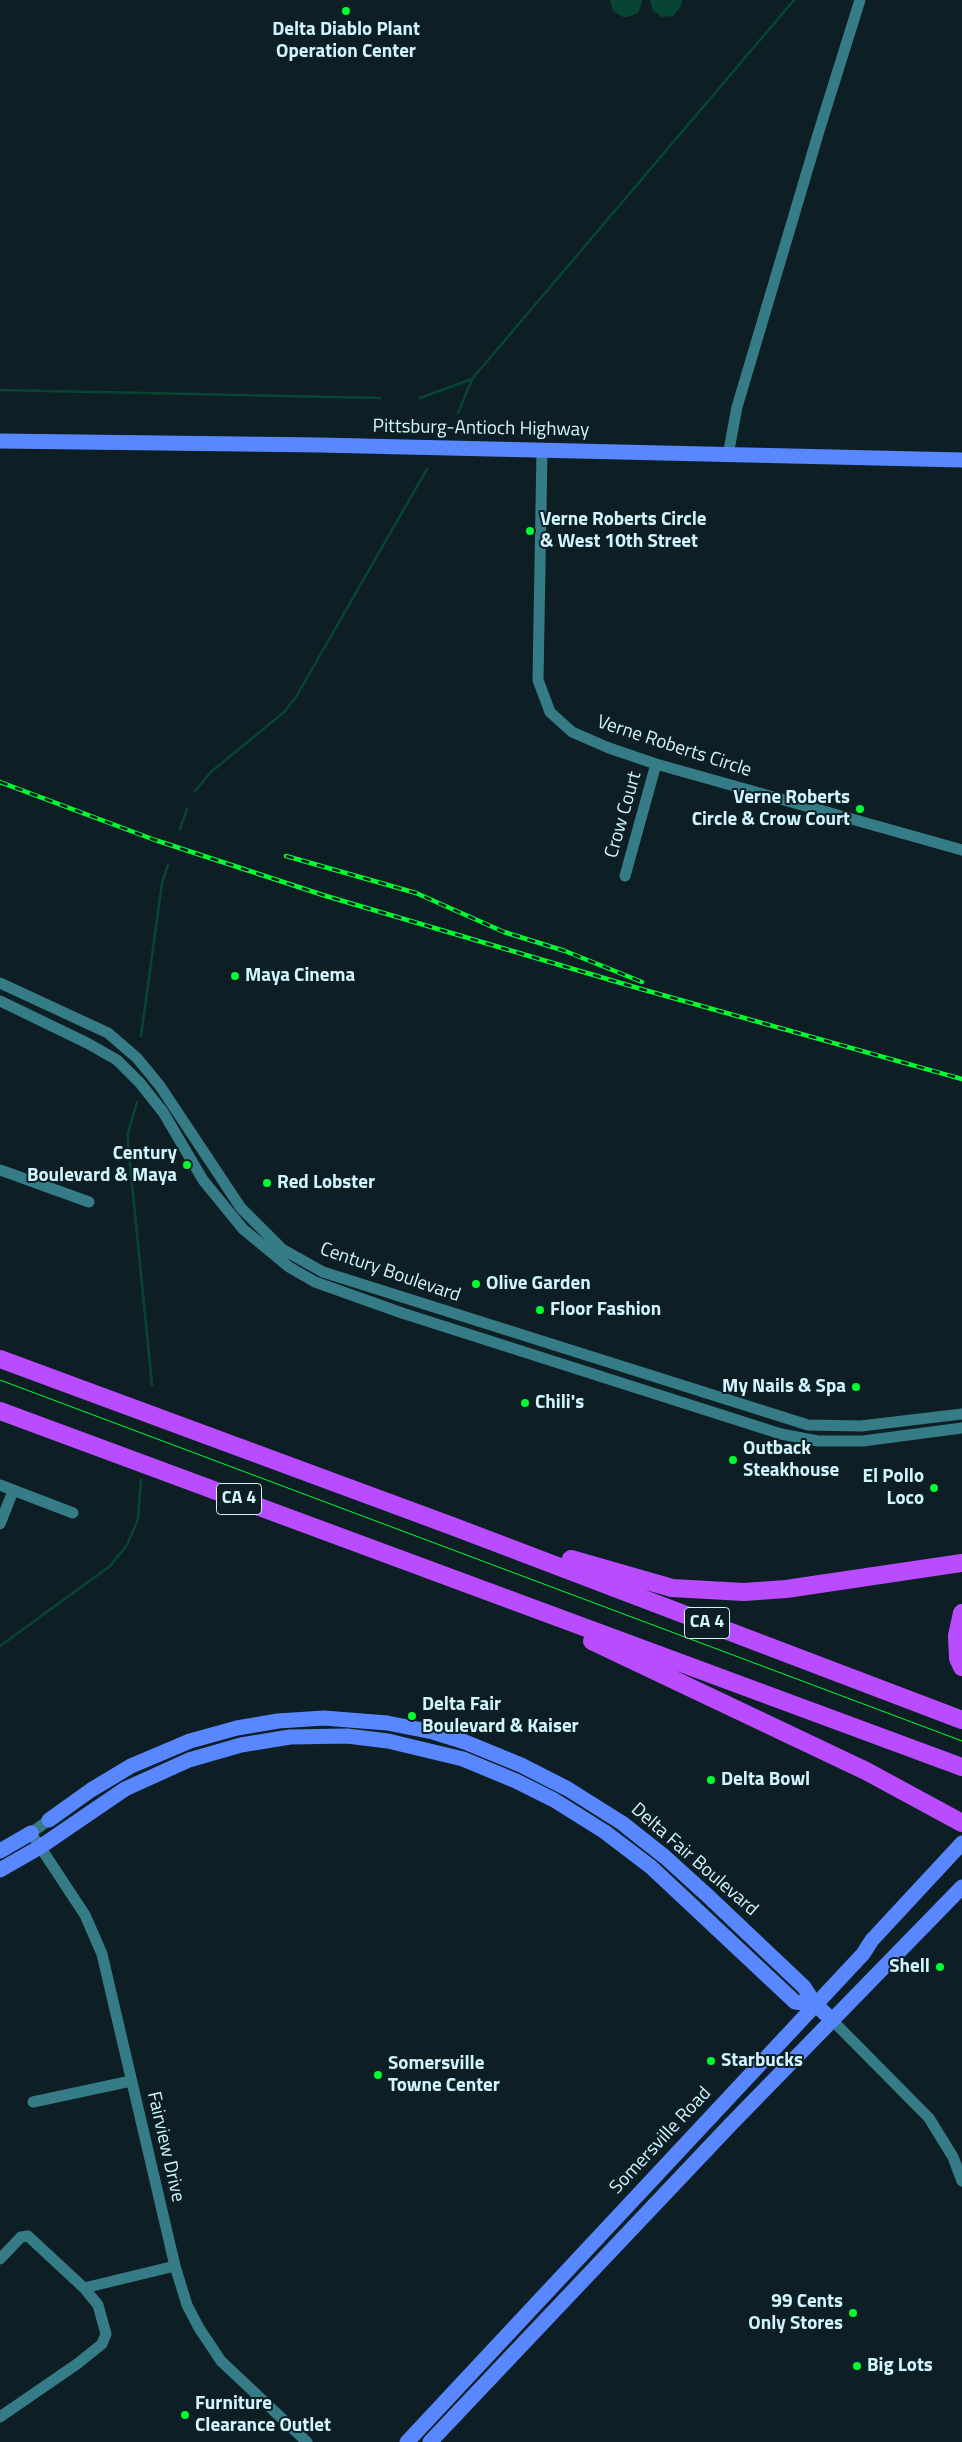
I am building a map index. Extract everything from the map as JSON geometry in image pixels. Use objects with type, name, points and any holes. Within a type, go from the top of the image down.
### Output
[{"type":"highway","name":"CA 4","points":[[0,1359],[452,1526],[962,1720]]},
{"type":"highway","name":"CA 4","points":[[0,1411],[962,1767]]},
{"type":"highway","points":[[452,1526],[531,1546],[588,1565],[672,1588],[744,1592],[786,1589],[962,1563]]},
{"type":"highway","points":[[478,1588],[857,1767],[962,1823]]},
{"type":"highway","points":[[962,1613],[957,1636],[958,1658],[962,1667]]},
{"type":"main road","name":"Pittsburg-Antioch Highway","points":[[0,441],[542,450],[962,460]]},
{"type":"main road","name":"Delta Fair Boulevard","points":[[49,1820],[91,1790],[131,1766],[201,1737],[237,1728],[291,1720],[324,1718],[370,1721],[417,1728],[449,1736],[539,1774],[622,1823],[670,1861],[698,1887],[804,1987],[815,2004],[832,2020]]},
{"type":"main road","name":"Delta Fair Boulevard","points":[[0,1870],[40,1847],[126,1789],[189,1760],[227,1748],[273,1739],[347,1736],[397,1742],[444,1753],[482,1766],[554,1800],[631,1850],[795,2002],[815,2004]]},
{"type":"main road","name":"Delta Fair Boulevard","points":[[0,1851],[31,1833]]},
{"type":"main road","name":"Somersville Road","points":[[406,2442],[863,1954],[872,1940],[962,1843]]},
{"type":"main road","name":"Somersville Road","points":[[430,2442],[962,1886]]},
{"type":"main road","points":[[687,1900],[698,1887]]},
{"type":"street","points":[[728,455],[737,407],[860,0]]},
{"type":"street","name":"Verne Roberts Circle","points":[[542,450],[538,680],[550,712],[572,732],[609,748],[656,764],[962,850]]},
{"type":"street","name":"Crow Court","points":[[625,876],[656,764]]},
{"type":"street","name":"Century Boulevard","points":[[0,983],[108,1033],[137,1058],[160,1086],[241,1208],[282,1249],[324,1272],[808,1425],[861,1426],[962,1414]]},
{"type":"street","name":"Century Boulevard","points":[[0,1001],[87,1043],[117,1060],[140,1083],[163,1112],[203,1180],[236,1222],[266,1250],[315,1282],[402,1313],[781,1434],[818,1441],[856,1441],[962,1428]]},
{"type":"street","points":[[0,1170],[89,1202]]},
{"type":"street","points":[[0,1485],[73,1513]]},
{"type":"street","points":[[0,1524],[13,1491]]},
{"type":"street","name":"Delta Fair Boulevard","points":[[31,1833],[49,1820]]},
{"type":"street","name":"Fairview Drive","points":[[31,1833],[84,1915],[102,1954],[174,2266],[187,2305],[215,2352],[261,2400],[307,2442]]},
{"type":"street","name":"Delta Fair Boulevard","points":[[832,2020],[929,2118],[957,2155],[962,2181]]},
{"type":"street","points":[[33,2102],[131,2081]]},
{"type":"street","points":[[0,2259],[20,2236],[28,2236],[84,2288],[98,2305],[106,2334],[102,2344],[0,2417]]},
{"type":"street","points":[[84,2288],[174,2266]]},
{"type":"shaded area","points":[[610,0],[642,0],[642,3],[638,13],[623,17],[613,11]]},
{"type":"shaded area","points":[[650,0],[682,0],[682,3],[673,16],[662,17],[653,11]]},
{"type":"waterway","points":[[458,413],[472,379],[794,0]]},
{"type":"waterway","points":[[420,398],[472,379]]},
{"type":"waterway","points":[[0,390],[380,398]]},
{"type":"waterway","points":[[195,791],[211,772],[284,712],[296,697],[427,469]]},
{"type":"waterway","points":[[180,829],[187,809]]},
{"type":"waterway","points":[[141,1036],[162,883],[168,865]]},
{"type":"waterway","points":[[137,1102],[128,1133],[128,1144],[152,1385]]},
{"type":"waterway","points":[[0,1646],[110,1566],[127,1545],[138,1519],[141,1480]]},
{"type":"tram line","points":[[0,1380],[962,1741]]},
{"type":"railway","points":[[0,782],[155,840],[326,896],[641,989],[962,1079]]},
{"type":"railway","points":[[286,856],[416,893],[504,932],[565,951],[642,982]]},
{"type":"place","name":"Delta Diablo Plant Operation Center","points":[[346,11]]},
{"type":"place","name":"Verne Roberts Circle & West 10th Street","points":[[530,531]]},
{"type":"place","name":"Verne Roberts Circle & Crow Court","points":[[860,809]]},
{"type":"place","name":"Maya Cinema","points":[[235,976]]},
{"type":"place","name":"Century Boulevard & Maya","points":[[187,1165]]},
{"type":"place","name":"Red Lobster","points":[[267,1183]]},
{"type":"place","name":"Olive Garden","points":[[476,1284]]},
{"type":"place","name":"Floor Fashion","points":[[540,1310]]},
{"type":"place","name":"My Nails & Spa","points":[[856,1387]]},
{"type":"place","name":"Chili's","points":[[525,1403]]},
{"type":"place","name":"Outback Steakhouse","points":[[733,1460]]},
{"type":"place","name":"El Pollo Loco","points":[[934,1488]]},
{"type":"place","name":"Delta Fair Boulevard & Kaiser","points":[[412,1716]]},
{"type":"place","name":"Delta Bowl","points":[[711,1780]]},
{"type":"place","name":"Shell","points":[[940,1967]]},
{"type":"place","name":"Starbucks","points":[[711,2061]]},
{"type":"place","name":"Somersville Towne Center","points":[[378,2075]]},
{"type":"place","name":"99 Cents Only Stores","points":[[853,2313]]},
{"type":"place","name":"Big Lots","points":[[857,2366]]},
{"type":"place","name":"Furniture Clearance Outlet","points":[[185,2415]]}]
